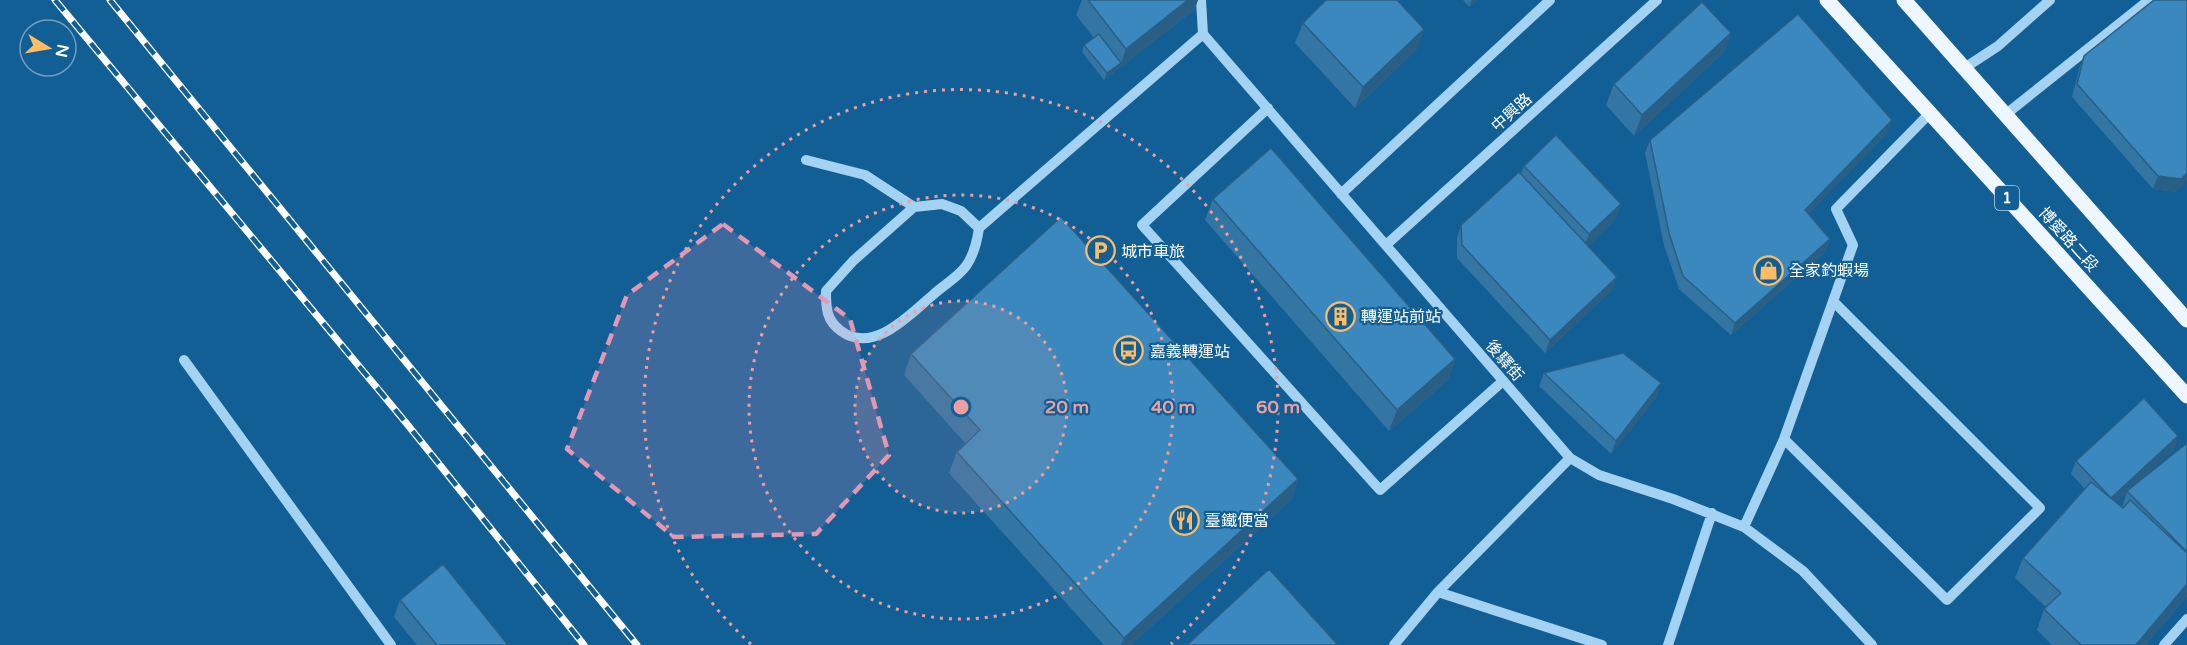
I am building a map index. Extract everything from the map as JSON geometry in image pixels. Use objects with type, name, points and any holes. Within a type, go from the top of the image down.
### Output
[{"type":"main road","name":"博愛路二段","points":[[1827,0],[2187,396]]},
{"type":"main road","name":"博愛路二段","points":[[1904,0],[2187,320]]},
{"type":"street","points":[[979,228],[961,211],[942,204],[914,207],[853,261],[826,291],[826,314],[836,327],[850,338],[868,340],[901,322],[965,267],[977,246],[979,228],[1203,34],[1201,0]]},
{"type":"street","points":[[1341,194],[1550,0]]},
{"type":"street","name":"中興路","points":[[1386,245],[1657,0]]},
{"type":"street","points":[[1963,69],[1998,46],[2050,0]]},
{"type":"street","points":[[2006,115],[2149,0]]},
{"type":"street","name":"後驛街","points":[[1203,34],[1570,458],[1599,475],[1712,513],[1744,527],[1803,571],[1872,645]]},
{"type":"street","points":[[1268,108],[1142,225],[1380,490],[1503,381]]},
{"type":"street","points":[[1744,527],[1784,439],[1853,245],[1836,209],[1929,113]]},
{"type":"street","points":[[806,160],[865,175],[914,207]]},
{"type":"street","points":[[1784,439],[1947,600],[2040,508],[1833,302]]},
{"type":"street","points":[[184,360],[391,645]]},
{"type":"street","points":[[1394,645],[1438,592],[1570,458]]},
{"type":"street","points":[[1668,645],[1712,513]]},
{"type":"street","points":[[1438,592],[1602,645]]},
{"type":"street","points":[[2164,645],[2187,619]]},
{"type":"highlighted area","points":[[723,224],[850,319],[889,455],[816,534],[674,537],[567,449],[627,295]]},
{"type":"building","points":[[1088,0],[1188,0],[1126,49]]},
{"type":"building","points":[[1326,0],[1397,0],[1424,29],[1363,87],[1303,23]]},
{"type":"building","points":[[2154,0],[2187,0],[2187,173],[2181,179],[2158,176],[2077,84],[2084,56]]},
{"type":"building","points":[[1702,2],[1731,33],[1642,115],[1614,84]]},
{"type":"building","points":[[1798,14],[1892,120],[1805,210],[1830,239],[1735,323],[1683,276],[1669,233],[1650,140]]},
{"type":"building","points":[[1099,34],[1121,63],[1107,73],[1084,45]]},
{"type":"building","points":[[1556,135],[1621,204],[1589,234],[1524,166]]},
{"type":"building","name":"轉運站前站","points":[[1271,148],[1455,359],[1397,410],[1213,199]]},
{"type":"building","points":[[1519,172],[1617,277],[1550,340],[1462,245],[1461,225]]},
{"type":"building","points":[[1061,217],[1298,479],[1124,638],[957,452],[980,430],[911,354]]},
{"type":"building","points":[[1623,353],[1661,383],[1616,441],[1544,373]]},
{"type":"building","points":[[2144,398],[2178,436],[2111,498],[2076,461]]},
{"type":"building","points":[[2187,443],[2187,552],[2127,491]]},
{"type":"building","points":[[2091,482],[2123,508],[2130,500],[2187,553],[2187,584],[2136,645],[2081,645],[2044,609],[2061,593],[2023,558]]},
{"type":"building","points":[[443,564],[508,645],[437,645],[400,600]]},
{"type":"building","points":[[1269,569],[1338,645],[1187,645]]},
{"type":"railway","points":[[55,0],[407,424],[584,645]]},
{"type":"railway","points":[[110,0],[637,645]]},
{"type":"place","name":"城市車旅","points":[[1100,251]]},
{"type":"place","name":"全家釣蝦場","points":[[1768,270]]},
{"type":"place","name":"轉運站前站","points":[[1340,316]]},
{"type":"place","name":"嘉義轉運站","points":[[1129,351]]},
{"type":"place","name":"臺鐵便當","points":[[1184,520]]}]
